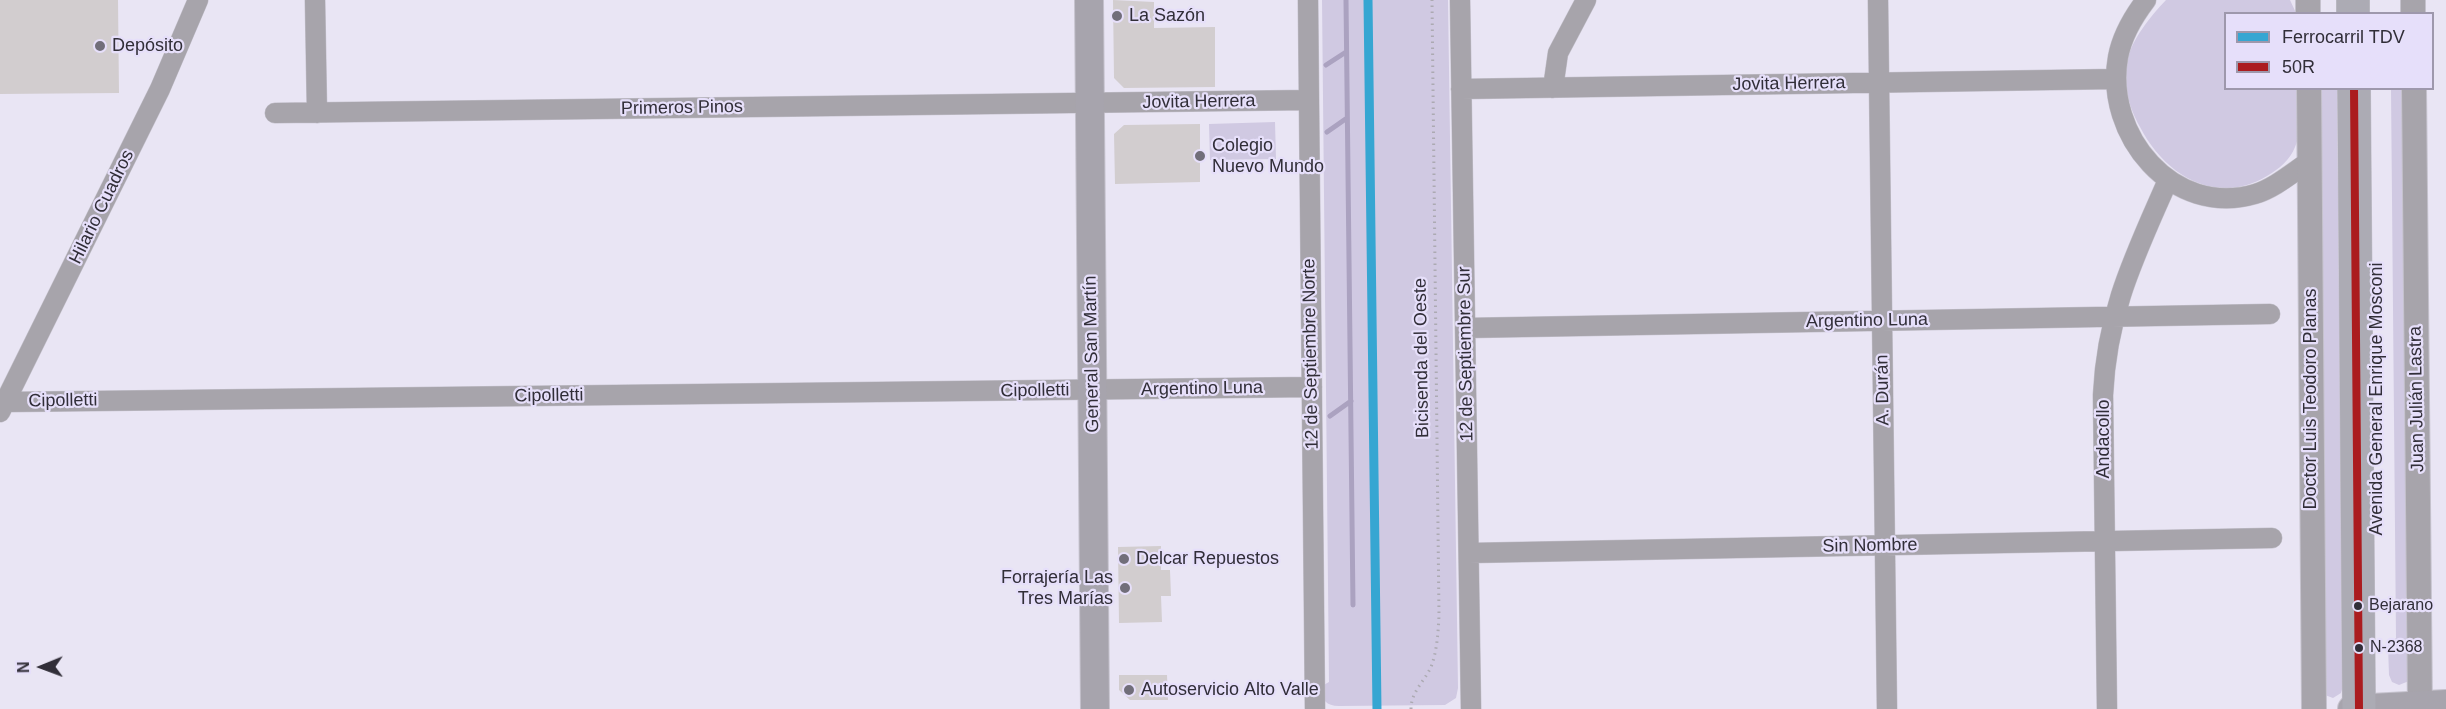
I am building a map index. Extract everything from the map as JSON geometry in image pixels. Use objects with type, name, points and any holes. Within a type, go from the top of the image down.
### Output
[{"type":"highway","name":"Avenida General Enrique Mosconi","points":[[2354,90],[2366,709]]},
{"type":"highway","name":"Avenida General Enrique Mosconi","points":[[2366,709],[2375,90]]},
{"type":"main road","name":"General San Martín","points":[[1089,0],[1095,709]]},
{"type":"main road","points":[[2366,709],[2434,706]]},
{"type":"street","name":"Hilario Cuadros","points":[[2,407],[160,89],[198,0]]},
{"type":"street","points":[[315,0],[316,113]]},
{"type":"street","name":"12 de Septiembre Norte","points":[[1308,0],[1315,709]]},
{"type":"street","name":"12 de Septiembre Sur","points":[[1460,0],[1471,709]]},
{"type":"street","points":[[1553,88],[1558,53],[1586,0]]},
{"type":"street","name":"A. Durán","points":[[1878,0],[1887,709]]},
{"type":"street","points":[[2146,0],[2125,35],[2118,56],[2116,79],[2118,102],[2124,123],[2145,158],[2168,180],[2197,195],[2213,198],[2243,197],[2270,187],[2310,160]]},
{"type":"street","name":"Jovita Herrera","points":[[1461,89],[2116,79]]},
{"type":"street","name":"Doctor Luis Teodoro Planas","points":[[2309,90],[2314,709]]},
{"type":"street","name":"Juan Julián Lastra","points":[[2414,90],[2434,706]]},
{"type":"street","name":"Jovita Herrera","points":[[1090,103],[1309,100]]},
{"type":"street","name":"Primeros Pinos","points":[[275,113],[1090,103]]},
{"type":"street","name":"Andacollo","points":[[2107,709],[2103,395],[2107,348],[2129,270],[2168,180]]},
{"type":"street","name":"Argentino Luna","points":[[1465,328],[2270,314]]},
{"type":"street","name":"Argentino Luna","points":[[1092,390],[1312,387]]},
{"type":"street","name":"Cipolletti","points":[[2,407],[1092,390]]},
{"type":"street","name":"Sin Nombre","points":[[1468,553],[2272,538]]},
{"type":"path","name":"Bicisenda del Oeste","points":[[1411,709],[1412,698],[1426,677],[1433,658],[1438,638],[1439,616],[1432,0]]},
{"type":"shaded area","points":[[1322,0],[1448,0],[1458,688],[1456,698],[1445,705],[1335,706],[1325,701],[1320,687],[1329,682]]},
{"type":"shaded area","points":[[2166,0],[2290,0],[2296,12],[2224,12],[2224,90],[2300,90],[2300,126],[2297,140],[2284,164],[2248,185],[2229,188],[2210,187],[2193,181],[2163,159],[2150,144],[2140,127],[2128,95],[2125,78],[2129,53],[2148,21]]},
{"type":"shaded area","points":[[2317,90],[2337,90],[2343,686],[2341,693],[2333,698],[2325,695]]},
{"type":"shaded area","points":[[2391,90],[2405,90],[2409,681],[2399,685],[2392,682],[2389,675],[2388,646],[2396,638]]},
{"type":"shaded area","points":[[1275,122],[1276,159],[1210,160],[1209,124]]},
{"type":"building","points":[[0,0],[118,0],[119,93],[0,94]]},
{"type":"building","points":[[1113,0],[1154,2],[1154,28],[1215,27],[1215,87],[1124,88],[1114,78]]},
{"type":"building","points":[[1200,124],[1200,182],[1115,184],[1114,134],[1124,125]]},
{"type":"building","points":[[1161,546],[1161,570],[1170,570],[1171,596],[1161,596],[1162,622],[1119,623],[1118,547]]},
{"type":"building","points":[[1119,675],[1167,675],[1168,700],[1130,700],[1119,690]]},
{"type":"waterway","points":[[1346,0],[1353,605]]},
{"type":"waterway","points":[[1326,65],[1346,52]]},
{"type":"waterway","points":[[1327,132],[1347,118]]},
{"type":"waterway","points":[[1330,416],[1351,401]]},
{"type":"rail line","name":"TDV","points":[[1368,0],[1377,709]]},
{"type":"transit line","name":"50R","points":[[2354,90],[2359,709]]},
{"type":"place","name":"La Sazón","points":[[1117,16]]},
{"type":"place","name":"Depósito","points":[[100,46]]},
{"type":"place","name":"Colegio Nuevo Mundo","points":[[1200,156]]},
{"type":"place","name":"Delcar Repuestos","points":[[1124,559]]},
{"type":"place","name":"Forrajería Las Tres Marías","points":[[1125,588]]},
{"type":"place","name":"Bejarano","points":[[2358,606]]},
{"type":"place","name":"N-2368","points":[[2359,648]]},
{"type":"place","name":"Autoservicio Alto Valle","points":[[1129,690]]}]
